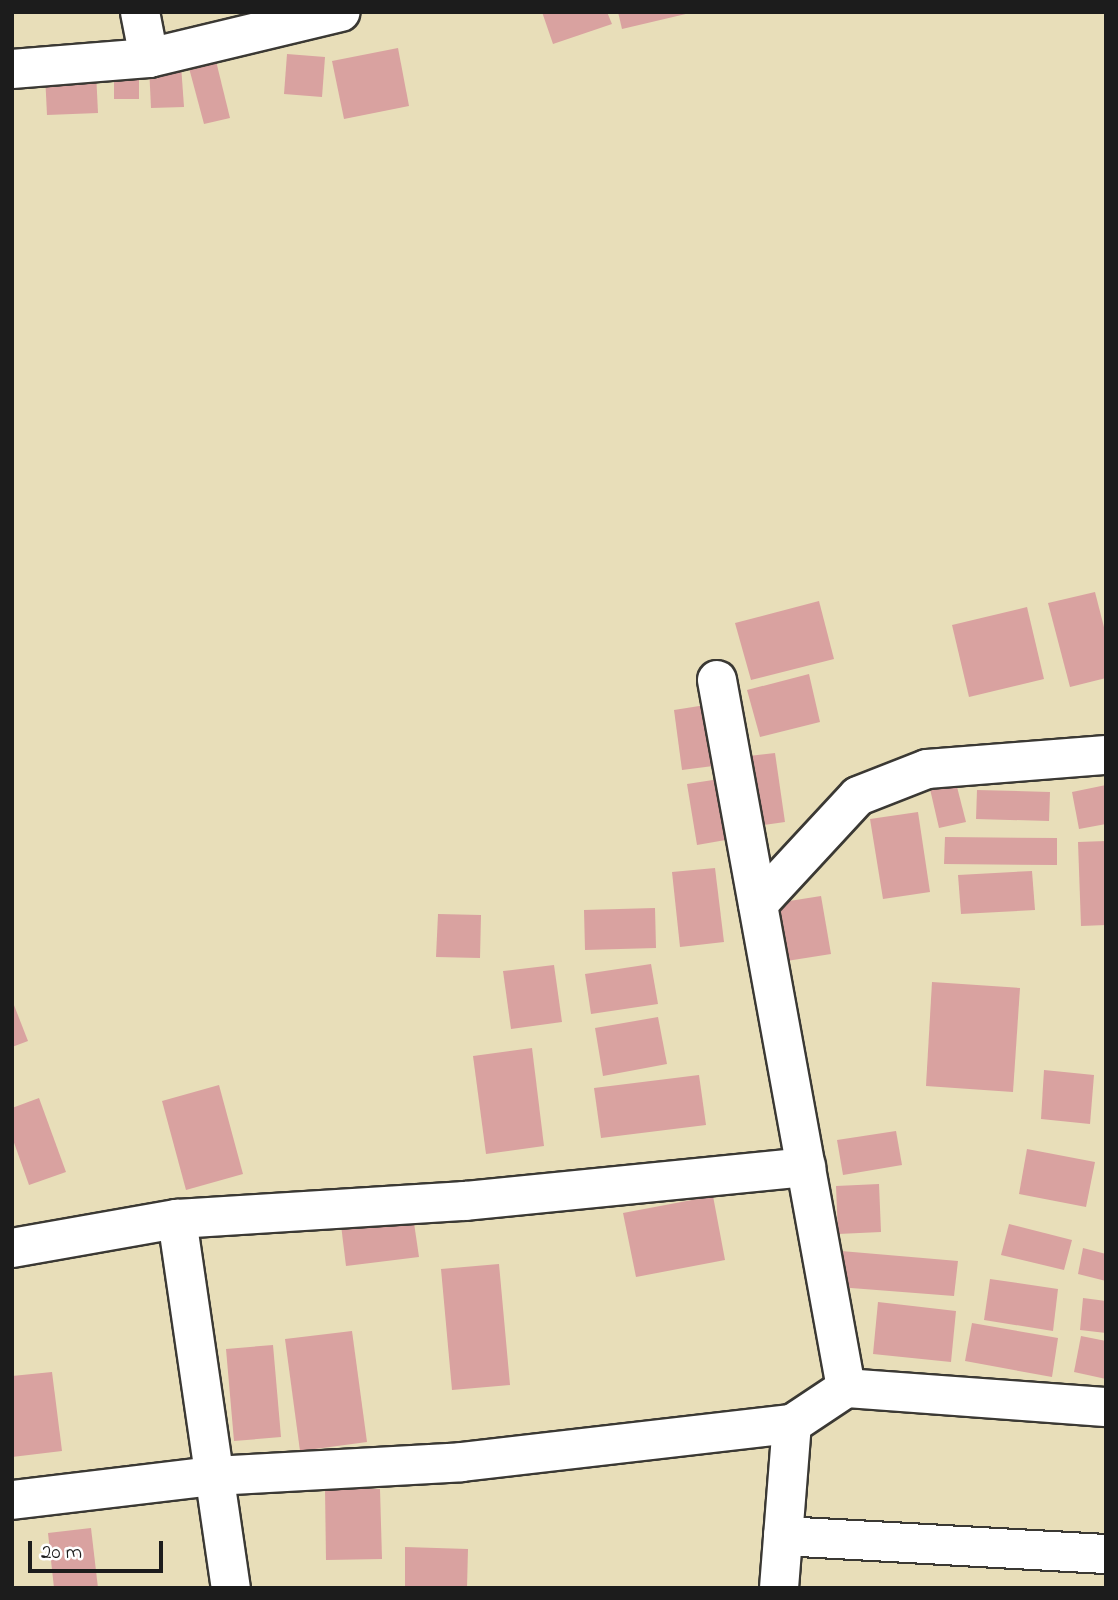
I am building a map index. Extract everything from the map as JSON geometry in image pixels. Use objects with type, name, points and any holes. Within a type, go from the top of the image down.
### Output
[{"type":"street","points":[[140,12],[149,58]]},
{"type":"street","points":[[12,69],[149,58],[341,12]]},
{"type":"street","points":[[717,680],[846,1388]]},
{"type":"street","points":[[758,904],[858,796],[927,769],[1106,755]]},
{"type":"street","points":[[12,1248],[177,1219],[465,1201],[806,1167]]},
{"type":"street","points":[[177,1219],[232,1588]]},
{"type":"street","points":[[12,1500],[214,1476],[462,1462],[792,1424],[846,1388],[1106,1407]]},
{"type":"street","points":[[779,1588],[792,1424]]},
{"type":"street","points":[[783,1536],[1106,1554]]},
{"type":"building","points":[[542,12],[607,12],[612,24],[553,44]]},
{"type":"building","points":[[618,12],[689,12],[690,13],[622,29]]},
{"type":"building","points":[[398,48],[409,106],[344,119],[332,61]]},
{"type":"building","points":[[287,54],[325,57],[322,97],[284,94]]},
{"type":"building","points":[[216,61],[230,118],[204,124],[189,68]]},
{"type":"building","points":[[181,65],[184,107],[151,108],[149,66]]},
{"type":"building","points":[[114,67],[139,67],[139,99],[114,99]]},
{"type":"building","points":[[96,72],[98,113],[47,115],[45,74]]},
{"type":"building","points":[[1095,592],[1106,635],[1106,678],[1070,687],[1048,603]]},
{"type":"building","points":[[819,601],[834,659],[751,680],[735,623]]},
{"type":"building","points":[[1027,607],[1044,679],[969,697],[952,625]]},
{"type":"building","points":[[809,674],[820,722],[760,737],[747,690]]},
{"type":"building","points":[[712,704],[721,765],[682,770],[674,710]]},
{"type":"building","points":[[775,753],[785,822],[750,827],[740,757]]},
{"type":"building","points":[[726,778],[737,838],[697,845],[687,784]]},
{"type":"building","points":[[956,783],[966,822],[939,828],[930,789]]},
{"type":"building","points":[[1106,785],[1106,824],[1079,829],[1072,792]]},
{"type":"building","points":[[977,790],[1050,792],[1049,821],[976,819]]},
{"type":"building","points":[[918,812],[930,892],[883,899],[870,819]]},
{"type":"building","points":[[945,837],[1057,838],[1057,865],[944,864]]},
{"type":"building","points":[[1106,841],[1106,925],[1081,926],[1078,842]]},
{"type":"building","points":[[715,868],[724,942],[680,947],[672,872]]},
{"type":"building","points":[[1032,871],[1035,910],[961,914],[958,875]]},
{"type":"building","points":[[821,896],[831,954],[774,963],[764,905]]},
{"type":"building","points":[[655,908],[656,948],[585,950],[584,910]]},
{"type":"building","points":[[438,914],[481,915],[480,958],[436,957]]},
{"type":"building","points":[[651,964],[658,1004],[591,1014],[585,974]]},
{"type":"building","points":[[554,965],[562,1022],[511,1029],[503,971]]},
{"type":"building","points":[[932,982],[1020,988],[1013,1092],[926,1086]]},
{"type":"building","points":[[12,1000],[28,1041],[12,1047]]},
{"type":"building","points":[[658,1017],[667,1064],[603,1076],[595,1028]]},
{"type":"building","points":[[532,1048],[544,1146],[486,1154],[473,1056]]},
{"type":"building","points":[[1044,1070],[1094,1075],[1090,1124],[1041,1119]]},
{"type":"building","points":[[699,1075],[706,1125],[601,1138],[594,1088]]},
{"type":"building","points":[[219,1085],[243,1174],[186,1190],[162,1101]]},
{"type":"building","points":[[39,1098],[66,1172],[29,1185],[12,1137],[12,1108]]},
{"type":"building","points":[[896,1131],[902,1165],[843,1175],[837,1140]]},
{"type":"building","points":[[1027,1149],[1095,1162],[1086,1207],[1019,1194]]},
{"type":"building","points":[[879,1184],[881,1232],[838,1234],[836,1186]]},
{"type":"building","points":[[713,1196],[725,1260],[636,1277],[623,1213]]},
{"type":"building","points":[[413,1216],[419,1257],[346,1266],[341,1225]]},
{"type":"building","points":[[1009,1224],[1072,1240],[1064,1270],[1001,1255]]},
{"type":"building","points":[[1083,1248],[1106,1254],[1106,1281],[1078,1274]]},
{"type":"building","points":[[841,1251],[958,1261],[954,1296],[838,1287]]},
{"type":"building","points":[[499,1264],[510,1385],[452,1390],[441,1269]]},
{"type":"building","points":[[990,1279],[1058,1289],[1053,1331],[984,1320]]},
{"type":"building","points":[[1083,1298],[1106,1301],[1106,1333],[1080,1330]]},
{"type":"building","points":[[878,1302],[956,1311],[951,1362],[873,1354]]},
{"type":"building","points":[[972,1323],[1058,1338],[1052,1377],[965,1361]]},
{"type":"building","points":[[352,1331],[367,1442],[300,1451],[285,1339]]},
{"type":"building","points":[[1081,1336],[1106,1341],[1106,1379],[1074,1372]]},
{"type":"building","points":[[273,1345],[281,1437],[234,1441],[226,1349]]},
{"type":"building","points":[[52,1372],[62,1451],[12,1457],[12,1376]]},
{"type":"building","points":[[325,1489],[380,1489],[382,1559],[326,1560]]},
{"type":"building","points":[[91,1528],[98,1588],[54,1588],[48,1533]]},
{"type":"building","points":[[405,1547],[468,1549],[467,1588],[405,1588]]}]
